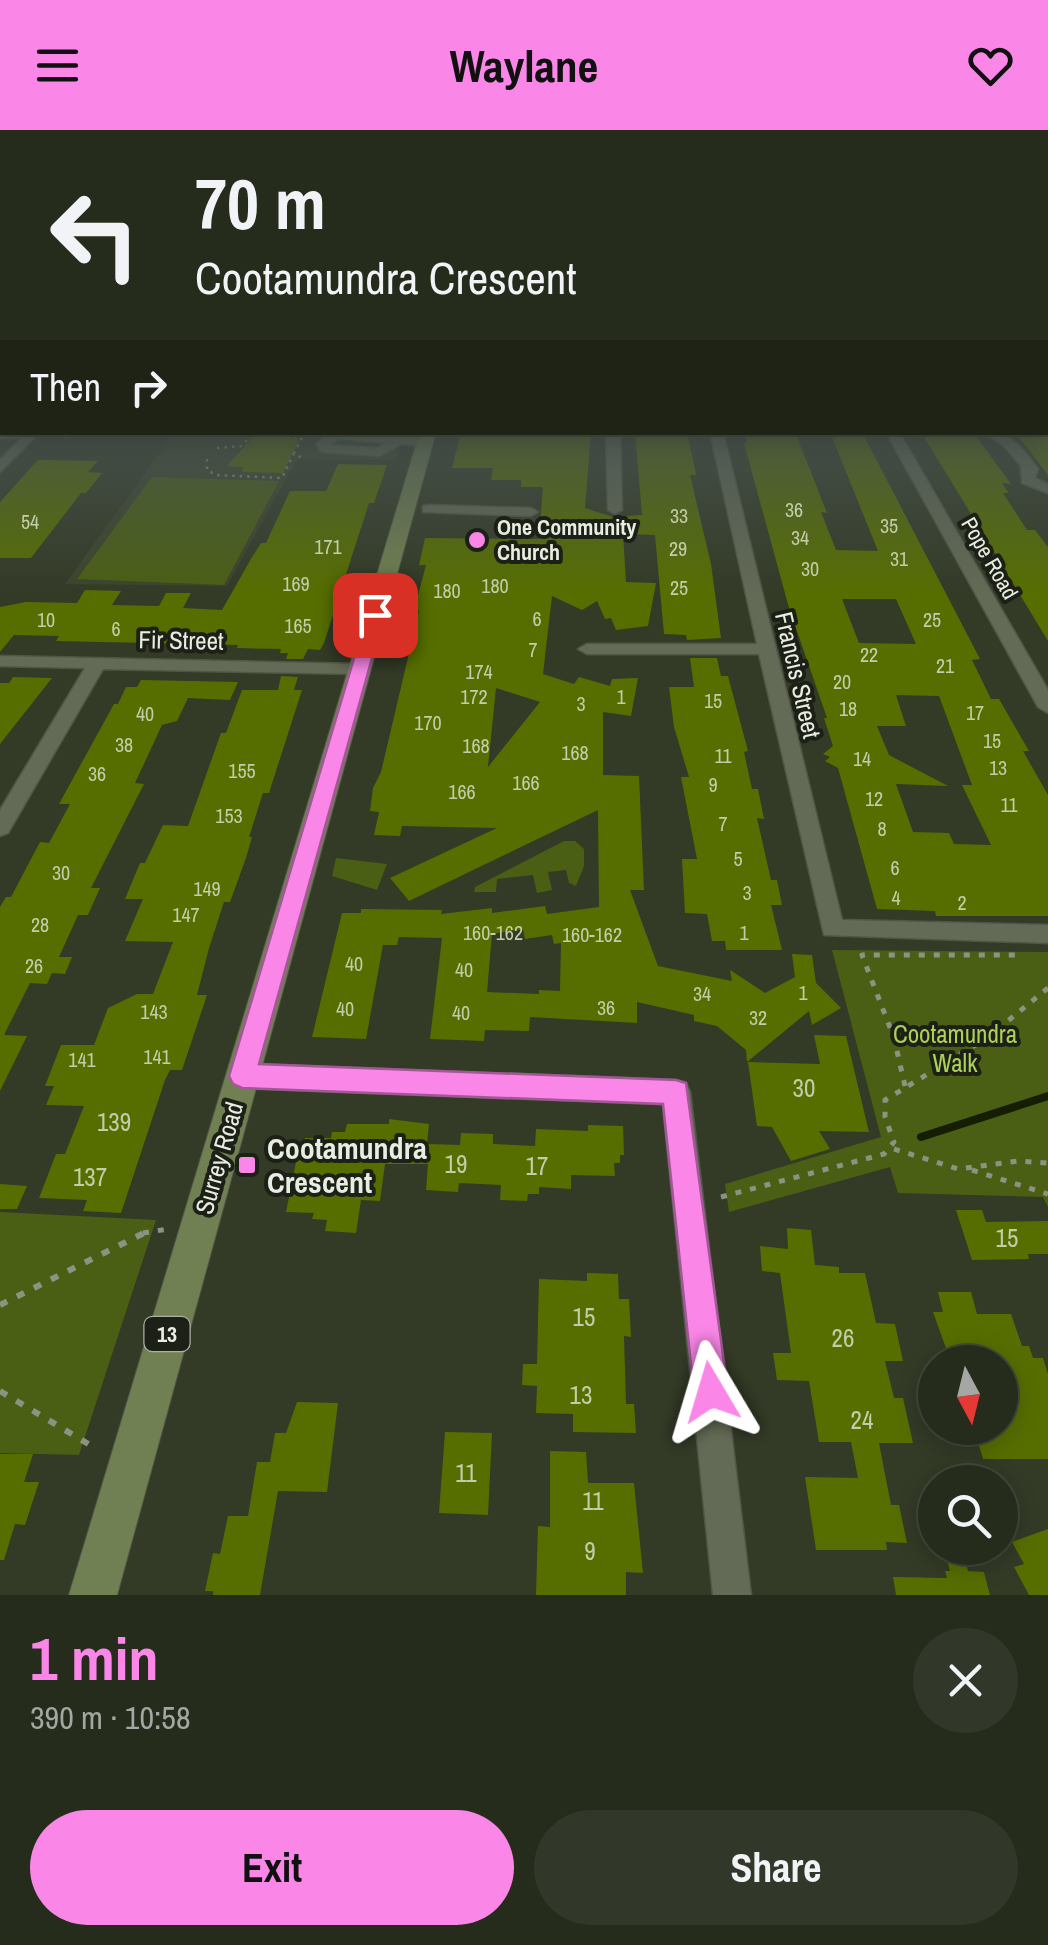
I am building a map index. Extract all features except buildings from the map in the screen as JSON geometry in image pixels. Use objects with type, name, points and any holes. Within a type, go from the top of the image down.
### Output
[{"type":"main road","name":"Surrey Road","points":[[93,1595],[420,457]]},
{"type":"street","points":[[614,457],[615,510]]},
{"type":"street","name":"Francis Street","points":[[722,457],[832,929],[1048,934]]},
{"type":"street","name":"Pope Road","points":[[906,457],[1048,707]]},
{"type":"street","points":[[1022,457],[1047,486]]},
{"type":"street","points":[[428,509],[531,512]]},
{"type":"street","points":[[588,648],[766,650]]},
{"type":"street","name":"Fir Street","points":[[0,661],[360,669]]},
{"type":"street","points":[[0,828],[97,664]]},
{"type":"street","points":[[1024,664],[1048,664]]},
{"type":"street","points":[[242,1076],[676,1092],[732,1595]]},
{"type":"path","points":[[207,459],[206,470],[216,475],[282,478],[292,457]]},
{"type":"path","points":[[905,1086],[898,1051],[862,954],[1029,955]]},
{"type":"path","points":[[892,1148],[894,1138],[885,1116],[886,1100],[987,1038],[1048,988]]},
{"type":"path","points":[[892,1148],[928,1165],[970,1169],[1048,1194]]},
{"type":"path","points":[[721,1197],[866,1160],[892,1148]]},
{"type":"path","points":[[970,1169],[1026,1158],[1048,1162]]},
{"type":"path","points":[[0,1305],[152,1228],[198,1230]]},
{"type":"path","points":[[0,1391],[90,1445]]},
{"type":"shaded area","points":[[156,457],[397,457],[297,459],[227,586],[65,584]]},
{"type":"green space","points":[[152,477],[279,481],[224,585],[77,579]]},
{"type":"green space","points":[[564,841],[575,841],[584,849],[584,866],[576,886],[569,883],[566,870],[548,872],[552,890],[537,893],[533,875],[497,879],[496,892],[474,892],[475,887]]},
{"type":"green space","points":[[336,858],[387,864],[377,890],[332,876]]},
{"type":"green space","name":"Cootamundra Walk","points":[[832,950],[1048,952],[1048,1207],[1043,1197],[898,1193],[890,1167],[729,1212],[725,1184],[881,1137]]},
{"type":"green space","points":[[0,1212],[156,1220],[79,1455],[0,1453]]},
{"type":"waterway","points":[[921,1137],[1048,1096]]},
{"type":"place","name":"One Community Church","points":[[477,540]]},
{"type":"place","name":"Cootamundra Crescent","points":[[247,1165]]},
{"type":"route","points":[[375,615],[242,1076],[676,1092],[711,1392]]}]
